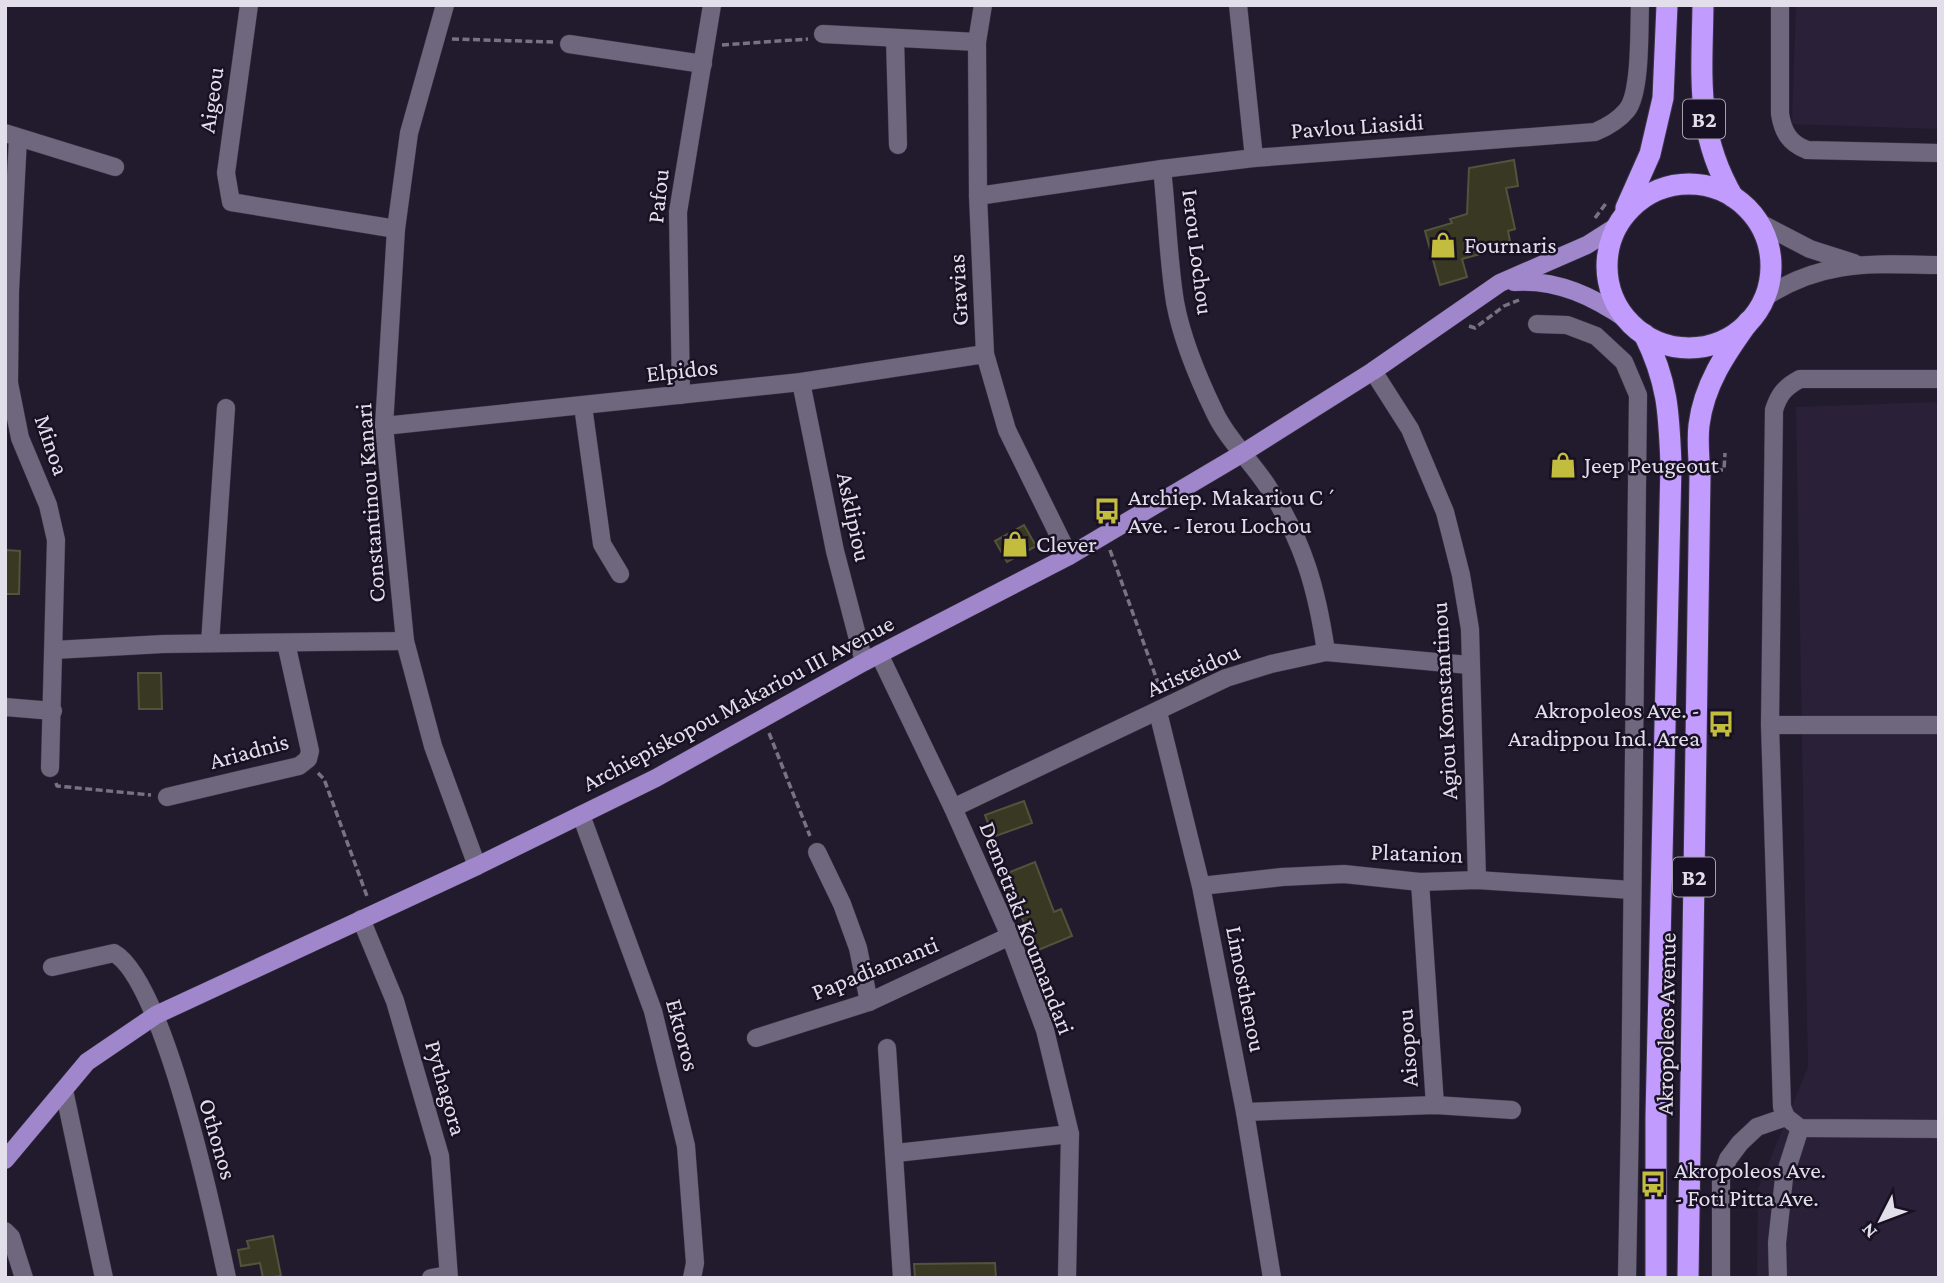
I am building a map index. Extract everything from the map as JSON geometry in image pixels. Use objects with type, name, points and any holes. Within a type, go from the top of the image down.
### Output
[{"type":"highway","name":"B2","points":[[1619,223],[1639,201],[1675,185],[1701,185],[1724,192],[1743,204],[1758,222],[1769,251],[1769,283],[1764,298],[1749,321],[1726,339],[1694,347],[1660,342],[1637,328],[1615,300],[1608,276],[1609,250],[1619,223],[1650,155],[1659,118],[1663,98],[1667,5]]},
{"type":"highway","name":"B2","points":[[1703,5],[1704,120],[1714,159],[1733,197]]},
{"type":"highway","name":"Akropoleos Avenue","points":[[1688,1278],[1699,428],[1707,389],[1727,352],[1749,321]]},
{"type":"highway","name":"Akropoleos Avenue","points":[[1637,328],[1658,362],[1663,381],[1671,465],[1656,1116],[1656,1278]]},
{"type":"main road","name":"Archiepiskopou Makariou III Avenue","points":[[5,1160],[87,1062],[156,1015],[477,866],[656,778],[872,658],[1069,556],[1243,453],[1373,371],[1500,283],[1587,245],[1619,223]]},
{"type":"main road","points":[[1500,283],[1532,281],[1565,287],[1596,300],[1637,328]]},
{"type":"street","name":"Aigeou","points":[[249,5],[226,173],[231,202],[396,229]]},
{"type":"street","name":"Constantinou Kanari","points":[[445,5],[409,133],[396,229],[384,426],[405,641],[433,746],[477,866]]},
{"type":"street","name":"Pafou","points":[[681,395],[678,212],[712,5]]},
{"type":"street","name":"Gravias","points":[[983,5],[977,42],[978,196],[985,354],[1007,430],[1069,556]]},
{"type":"street","points":[[1238,5],[1254,158]]},
{"type":"street","name":"Pavlou Liasidi","points":[[978,196],[1254,158],[1595,132],[1612,124],[1629,109],[1635,92],[1640,5]]},
{"type":"street","points":[[1780,5],[1780,114],[1782,127],[1788,138],[1807,150],[1939,153]]},
{"type":"street","points":[[823,33],[977,42]]},
{"type":"street","points":[[895,39],[898,145]]},
{"type":"street","points":[[569,44],[704,55]]},
{"type":"street","points":[[12,136],[115,167]]},
{"type":"street","name":"Minoa","points":[[12,136],[9,383],[20,438],[48,505],[56,540],[54,711],[50,768]]},
{"type":"street","name":"Ierou Lochou","points":[[1163,169],[1175,303],[1193,365],[1216,417],[1267,486],[1290,524],[1305,558],[1318,602],[1326,652]]},
{"type":"street","points":[[1758,222],[1810,249],[1858,264]]},
{"type":"street","points":[[1764,298],[1804,276],[1858,264],[1939,265]]},
{"type":"street","points":[[1537,324],[1567,325],[1596,336],[1625,362],[1638,395],[1627,1278]]},
{"type":"street","name":"Elpidos","points":[[384,426],[801,382],[985,354]]},
{"type":"street","name":"Agiou Komstantinou","points":[[1373,371],[1410,429],[1445,512],[1461,575],[1470,629],[1477,880]]},
{"type":"street","points":[[1778,1278],[1777,1243],[1793,1123],[1780,1096],[1770,725],[1774,410],[1778,398],[1790,384],[1800,379],[1939,379]]},
{"type":"street","name":"Asklipiou","points":[[801,382],[835,551],[872,658]]},
{"type":"street","points":[[583,406],[602,544],[620,574]]},
{"type":"street","points":[[210,643],[226,408]]},
{"type":"street","points":[[54,650],[210,643],[405,641]]},
{"type":"street","name":"Ariadnis","points":[[167,797],[299,766],[308,760],[310,751],[286,643]]},
{"type":"street","name":"Aristeidou","points":[[953,808],[1226,678],[1271,664],[1326,652],[1469,665]]},
{"type":"street","name":"Demetraki Koumandari","points":[[872,658],[953,808],[1010,936],[1045,1030],[1070,1134],[1067,1278]]},
{"type":"street","points":[[5,707],[54,711]]},
{"type":"street","name":"Limosthenou","points":[[1163,710],[1245,1112],[1272,1278]]},
{"type":"street","points":[[1770,725],[1939,725]]},
{"type":"street","name":"Ektoros","points":[[581,815],[653,1011],[686,1146],[695,1263],[692,1278]]},
{"type":"street","points":[[817,852],[842,904],[858,948],[869,1002]]},
{"type":"street","name":"Platanion","points":[[1200,886],[1282,877],[1344,874],[1420,882],[1477,880],[1631,890]]},
{"type":"street","name":"Aisopou","points":[[1245,1112],[1435,1105],[1420,882]]},
{"type":"street","name":"Pythagora","points":[[367,917],[395,1001],[440,1157],[443,1277]]},
{"type":"street","name":"Papadiamanti","points":[[756,1038],[869,1002],[1010,936]]},
{"type":"street","name":"Othonos","points":[[52,967],[114,953],[125,959],[132,968],[156,1015],[205,1174],[227,1278]]},
{"type":"street","points":[[887,1048],[896,1153],[902,1278]]},
{"type":"street","points":[[64,1090],[104,1278]]},
{"type":"street","points":[[1435,1105],[1512,1110]]},
{"type":"street","points":[[1721,1278],[1721,1178],[1728,1159],[1757,1127],[1793,1123],[1939,1129]]},
{"type":"street","points":[[896,1153],[1070,1134]]},
{"type":"street","points":[[5,1231],[11,1237],[24,1278]]},
{"type":"path","points":[[704,55],[813,39],[823,33]]},
{"type":"path","points":[[435,39],[534,40],[569,44]]},
{"type":"path","points":[[1589,225],[1613,194]]},
{"type":"path","points":[[1700,475],[1711,469],[1724,470],[1725,453]]},
{"type":"path","points":[[1104,535],[1163,710]]},
{"type":"path","points":[[764,718],[817,852]]},
{"type":"path","points":[[304,762],[324,779],[367,917]]},
{"type":"path","points":[[50,768],[57,786],[167,797]]},
{"type":"shaded area","points":[[1796,5],[1939,5],[1939,129],[1792,124]]},
{"type":"shaded area","points":[[1939,402],[1939,1278],[1757,1278],[1758,1189],[1808,1067],[1796,407]]},
{"type":"building","points":[[1514,160],[1518,186],[1506,188],[1515,229],[1508,231],[1510,241],[1492,245],[1484,253],[1462,259],[1467,277],[1440,285],[1425,231],[1452,223],[1450,219],[1467,214],[1469,168]]},
{"type":"building","name":"Clever","points":[[1024,525],[1036,546],[1007,562],[995,541]]},
{"type":"building","points":[[5,550],[20,551],[19,594],[5,594]]},
{"type":"building","points":[[138,673],[161,673],[162,709],[139,709]]},
{"type":"building","points":[[1024,801],[1032,823],[993,837],[985,815]]},
{"type":"building","points":[[1035,862],[1054,912],[1061,909],[1072,936],[1036,951],[1016,904],[1012,905],[1000,876]]},
{"type":"building","points":[[273,1236],[281,1276],[263,1278],[260,1263],[241,1266],[238,1250],[249,1248],[247,1241]]},
{"type":"building","points":[[995,1263],[996,1278],[915,1278],[914,1264]]},
{"type":"place","name":"Fournaris","points":[[1443,245]]},
{"type":"place","name":"Jeep Peugeout","points":[[1563,465]]},
{"type":"place","name":"Archiep. Makariou C´ Ave. - Ierou Lochou","points":[[1107,511]]},
{"type":"place","name":"Clever","points":[[1015,544]]},
{"type":"place","name":"Akropoleos Ave. - Aradippou Ind. Area","points":[[1721,724]]},
{"type":"place","name":"Akropoleos Ave. - Foti Pitta Ave.","points":[[1653,1184]]}]
